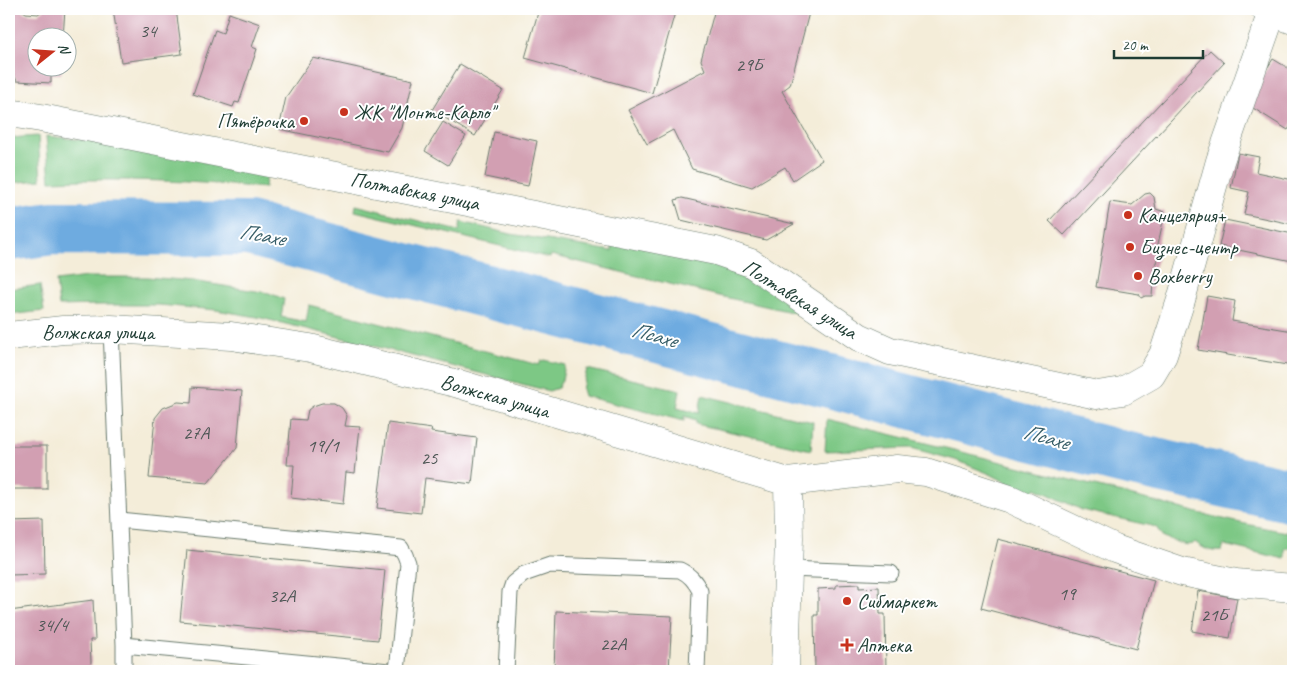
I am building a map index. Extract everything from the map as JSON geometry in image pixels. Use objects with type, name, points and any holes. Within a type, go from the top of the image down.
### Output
[{"type":"street","name":"Полтавская улица","points":[[9,113],[716,250],[751,264],[859,337],[890,351],[1097,395],[1123,391],[1151,374],[1163,356],[1181,300],[1220,161],[1276,12]]},
{"type":"street","name":"Волжская улица","points":[[9,336],[63,330],[111,329],[231,336],[310,348],[459,384],[788,482]]},
{"type":"street","points":[[785,671],[788,482],[897,469],[926,472],[1010,500],[1115,549],[1182,572],[1236,583],[1293,588]]},
{"type":"lane","points":[[111,329],[124,671]]},
{"type":"lane","points":[[119,520],[401,548],[408,563],[397,671]]},
{"type":"lane","points":[[506,671],[510,592],[513,583],[524,574],[550,566],[680,570],[687,574],[696,582],[700,590],[698,671]]},
{"type":"lane","points":[[788,569],[891,573]]},
{"type":"lane","points":[[124,645],[389,671]]},
{"type":"green space","points":[[38,136],[41,180],[9,183],[9,138]]},
{"type":"green space","points":[[46,136],[122,144],[267,168],[265,188],[158,181],[50,181]]},
{"type":"green space","points":[[356,205],[459,231],[461,222],[511,234],[612,251],[613,239],[738,270],[823,319],[551,255],[550,258],[355,211]]},
{"type":"green space","points":[[87,277],[147,277],[192,281],[269,293],[284,299],[281,317],[306,322],[309,305],[539,365],[544,360],[565,365],[562,380],[558,388],[549,391],[323,333],[257,317],[216,310],[159,305],[59,306],[56,281]]},
{"type":"green space","points":[[40,285],[44,311],[9,315],[9,289]]},
{"type":"green space","points":[[587,369],[680,390],[677,408],[699,413],[702,395],[813,422],[811,450],[696,424],[696,420],[684,416],[684,421],[584,396],[582,389]]},
{"type":"green space","points":[[827,419],[1217,517],[1293,533],[1293,549],[1285,548],[1285,559],[1224,545],[1222,551],[1214,551],[1207,550],[1195,542],[1186,545],[1163,537],[1156,527],[1082,510],[1035,488],[1033,496],[990,474],[955,460],[911,448],[825,451]]},
{"type":"building","points":[[9,9],[20,9],[26,13],[38,14],[45,9],[65,9],[64,28],[28,28],[28,78],[51,78],[51,83],[17,81],[12,71],[9,70]]},
{"type":"building","points":[[113,9],[176,9],[182,54],[121,62]]},
{"type":"building","points":[[539,9],[676,9],[652,93],[525,58]]},
{"type":"building","points":[[715,9],[810,9],[790,85],[782,91],[822,160],[793,180],[785,167],[752,187],[692,169],[673,130],[647,144],[628,110],[705,70],[701,60]]},
{"type":"building","points":[[229,13],[260,24],[252,47],[257,49],[239,103],[235,102],[233,107],[193,94],[215,30],[223,33]]},
{"type":"building","points":[[1210,50],[1224,63],[1064,235],[1049,221]]},
{"type":"building","name":"ЖК \"Монте-Карло\"","points":[[313,58],[413,80],[402,128],[388,152],[279,129],[286,97]]},
{"type":"building","points":[[1273,59],[1293,71],[1293,122],[1288,130],[1245,103]]},
{"type":"building","points":[[460,64],[503,90],[475,136],[432,110]]},
{"type":"building","points":[[443,122],[466,136],[448,165],[425,151]]},
{"type":"building","points":[[494,132],[537,141],[528,186],[485,177]]},
{"type":"building","points":[[1238,153],[1259,157],[1256,172],[1293,180],[1292,224],[1244,214],[1249,192],[1231,188]]},
{"type":"building","name":"Бизнес-центр","points":[[1150,193],[1154,197],[1156,209],[1165,212],[1158,244],[1158,257],[1154,268],[1152,296],[1141,298],[1139,294],[1096,287],[1110,202],[1132,205],[1145,194]]},
{"type":"building","points":[[682,198],[794,224],[766,240],[681,220],[675,200]]},
{"type":"building","points":[[1225,220],[1293,234],[1292,261],[1219,246]]},
{"type":"building","points":[[1207,296],[1235,301],[1232,321],[1293,331],[1293,366],[1198,350]]},
{"type":"building","points":[[192,387],[242,391],[237,448],[208,483],[149,478],[155,418],[163,408],[178,402],[191,403]]},
{"type":"building","points":[[322,403],[334,403],[342,408],[347,416],[345,426],[360,427],[355,473],[346,472],[343,504],[291,498],[294,465],[287,465],[291,419],[306,420],[308,410]]},
{"type":"building","points":[[388,423],[432,429],[431,432],[477,438],[472,484],[425,478],[421,513],[377,508]]},
{"type":"building","points":[[9,446],[47,446],[47,489],[9,489]]},
{"type":"building","points":[[44,521],[45,574],[9,575],[9,522]]},
{"type":"building","points":[[998,539],[1154,580],[1136,649],[981,608]]},
{"type":"building","points":[[187,550],[385,570],[378,640],[180,621]]},
{"type":"building","points":[[859,584],[859,588],[879,587],[880,614],[885,614],[886,671],[815,671],[814,615],[818,615],[818,589],[836,588],[836,585]]},
{"type":"building","points":[[1198,591],[1237,598],[1230,638],[1192,631]]},
{"type":"building","points":[[93,600],[95,640],[90,640],[91,662],[89,671],[9,671],[9,611]]},
{"type":"building","points":[[556,611],[672,616],[669,671],[554,671]]},
{"type":"waterway","name":"Псахе","points":[[9,234],[53,228],[249,229],[1120,457],[1293,496]]},
{"type":"place","name":"ЖК \"Монте-Карло\"","points":[[344,112]]},
{"type":"place","name":"Пятёрочка","points":[[304,121]]},
{"type":"place","name":"Канцелярия+","points":[[1128,215]]},
{"type":"place","name":"Бизнес-центр","points":[[1130,247]]},
{"type":"place","name":"Boxberry","points":[[1138,276]]},
{"type":"place","name":"Сибмаркет","points":[[847,601]]},
{"type":"place","name":"Аптека","points":[[847,645]]}]
